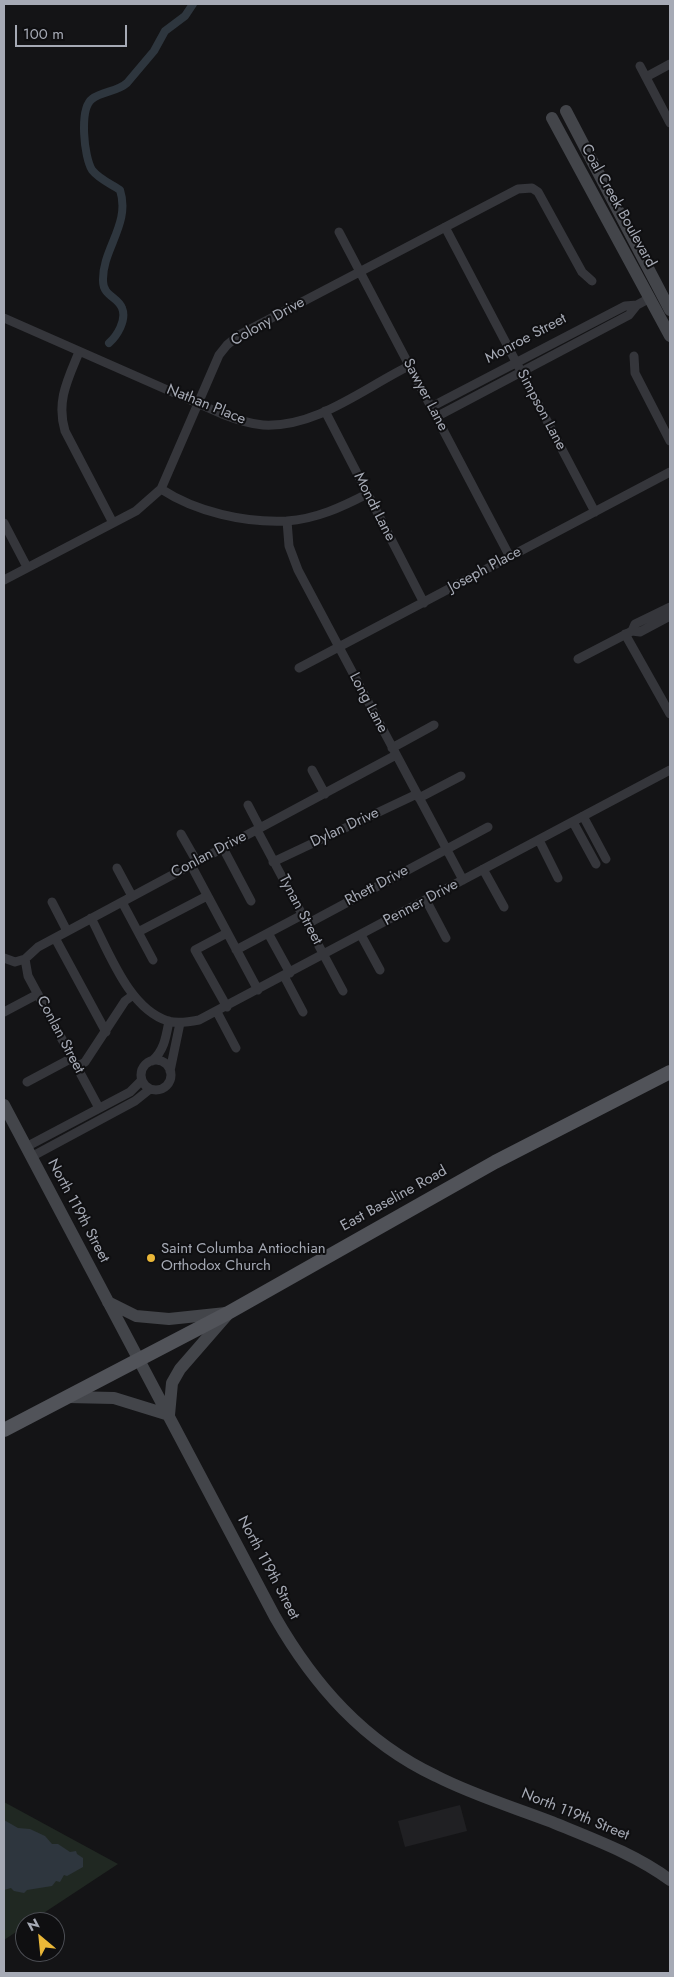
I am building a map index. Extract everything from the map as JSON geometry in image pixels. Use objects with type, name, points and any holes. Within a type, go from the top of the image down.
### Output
[{"type":"main road","name":"Coal Creek Boulevard","points":[[566,111],[660,293],[670,336]]},
{"type":"main road","name":"Coal Creek Boulevard","points":[[552,118],[670,310]]},
{"type":"main road","name":"East Baseline Road","points":[[4,1430],[228,1313],[437,1193],[670,1072]]},
{"type":"main road","name":"North 119th Street","points":[[4,1105],[294,1650],[314,1679],[356,1723],[390,1750],[436,1777],[598,1841],[642,1862],[670,1880]]},
{"type":"main road","points":[[108,1302],[136,1316],[169,1319],[228,1313]]},
{"type":"main road","points":[[68,1397],[114,1398],[169,1415],[172,1383],[180,1369],[228,1313]]},
{"type":"street","points":[[646,77],[670,64]]},
{"type":"street","points":[[640,66],[670,124]]},
{"type":"street","name":"Colony Drive","points":[[4,580],[136,511],[161,489],[219,356],[227,345],[239,335],[518,189],[532,188],[543,198],[582,272],[592,281]]},
{"type":"street","name":"Simpson Lane","points":[[445,227],[596,512]]},
{"type":"street","name":"Sawyer Lane","points":[[339,232],[510,557]]},
{"type":"street","name":"Monroe Street","points":[[431,407],[624,306],[637,305],[660,293]]},
{"type":"street","name":"Monroe Street","points":[[436,417],[629,315],[637,305]]},
{"type":"street","name":"Nathan Place","points":[[4,318],[198,403],[242,421],[263,425],[284,424],[304,420],[409,366]]},
{"type":"street","points":[[79,352],[62,392],[61,419],[64,431],[113,523]]},
{"type":"street","points":[[634,356],[635,373],[670,441]]},
{"type":"street","name":"Mondt Lane","points":[[324,411],[424,603]]},
{"type":"street","name":"Joseph Place","points":[[299,668],[670,472]]},
{"type":"street","points":[[161,489],[200,508],[223,514],[287,521],[341,508],[367,494]]},
{"type":"street","name":"Long Lane","points":[[287,521],[289,546],[298,570],[463,880]]},
{"type":"street","points":[[4,523],[27,568]]},
{"type":"street","points":[[629,633],[635,624],[670,607]]},
{"type":"street","points":[[578,659],[629,633],[640,632],[670,616]]},
{"type":"street","points":[[629,633],[670,714]]},
{"type":"street","name":"Conlan Drive","points":[[26,959],[38,946],[325,794],[434,725]]},
{"type":"street","points":[[312,770],[325,794]]},
{"type":"street","name":"Penner Drive","points":[[169,1022],[180,1023],[199,1020],[227,1007],[670,770]]},
{"type":"street","name":"Dylan Drive","points":[[273,862],[461,776]]},
{"type":"street","name":"Tynan Street","points":[[248,805],[273,862],[343,991]]},
{"type":"street","points":[[583,816],[606,859]]},
{"type":"street","points":[[574,822],[596,864]]},
{"type":"street","name":"Rhett Drive","points":[[307,924],[488,827]]},
{"type":"street","points":[[181,834],[207,896],[258,990]]},
{"type":"street","points":[[539,840],[558,878]]},
{"type":"street","points":[[223,848],[251,901]]},
{"type":"street","points":[[117,868],[132,896]]},
{"type":"street","points":[[483,869],[504,907]]},
{"type":"street","points":[[138,932],[207,896]]},
{"type":"street","points":[[426,900],[446,938]]},
{"type":"street","points":[[52,902],[68,931]]},
{"type":"street","points":[[122,902],[153,960]]},
{"type":"street","points":[[236,950],[302,915]]},
{"type":"street","points":[[91,918],[133,995],[146,1009],[169,1022],[164,1045],[159,1055],[141,1070],[142,1080],[150,1089],[160,1090],[168,1084],[180,1023]]},
{"type":"street","points":[[227,933],[195,950],[227,1007]]},
{"type":"street","points":[[268,933],[303,1012]]},
{"type":"street","points":[[361,935],[380,970]]},
{"type":"street","points":[[54,938],[106,1032]]},
{"type":"street","points":[[4,958],[15,962],[26,959]]},
{"type":"street","name":"Conlan Street","points":[[26,959],[26,968],[38,994],[99,1108]]},
{"type":"street","points":[[4,1012],[38,994]]},
{"type":"street","points":[[77,1067],[85,1062],[125,1000],[133,995]]},
{"type":"street","points":[[217,1012],[236,1048]]},
{"type":"street","points":[[27,1082],[72,1058]]},
{"type":"street","points":[[152,1061],[161,1061],[170,1071]]},
{"type":"street","points":[[28,1152],[99,1108],[130,1092],[142,1080]]},
{"type":"street","points":[[28,1152],[135,1101],[150,1089]]},
{"type":"shaded area","points":[[4,1802],[118,1864],[45,1912],[15,1912],[15,1933],[4,1940]]},
{"type":"shaded area","points":[[460,1805],[467,1831],[405,1847],[398,1821]]},
{"type":"shaded area","points":[[4,1820],[18,1828],[30,1829],[45,1836],[52,1844],[58,1844],[70,1852],[76,1851],[83,1858],[83,1867],[67,1876],[64,1875],[60,1882],[56,1881],[52,1886],[27,1890],[24,1893],[14,1891],[11,1888],[4,1890]]},
{"type":"waterway","points":[[109,343],[122,323],[123,313],[120,304],[105,290],[103,281],[104,269],[122,214],[122,202],[120,190],[98,176],[89,164],[84,133],[85,112],[92,99],[127,83],[154,51],[165,31],[185,16],[193,4]]},
{"type":"place","name":"Saint Columba Antiochian Orthodox Church","points":[[151,1258]]}]
